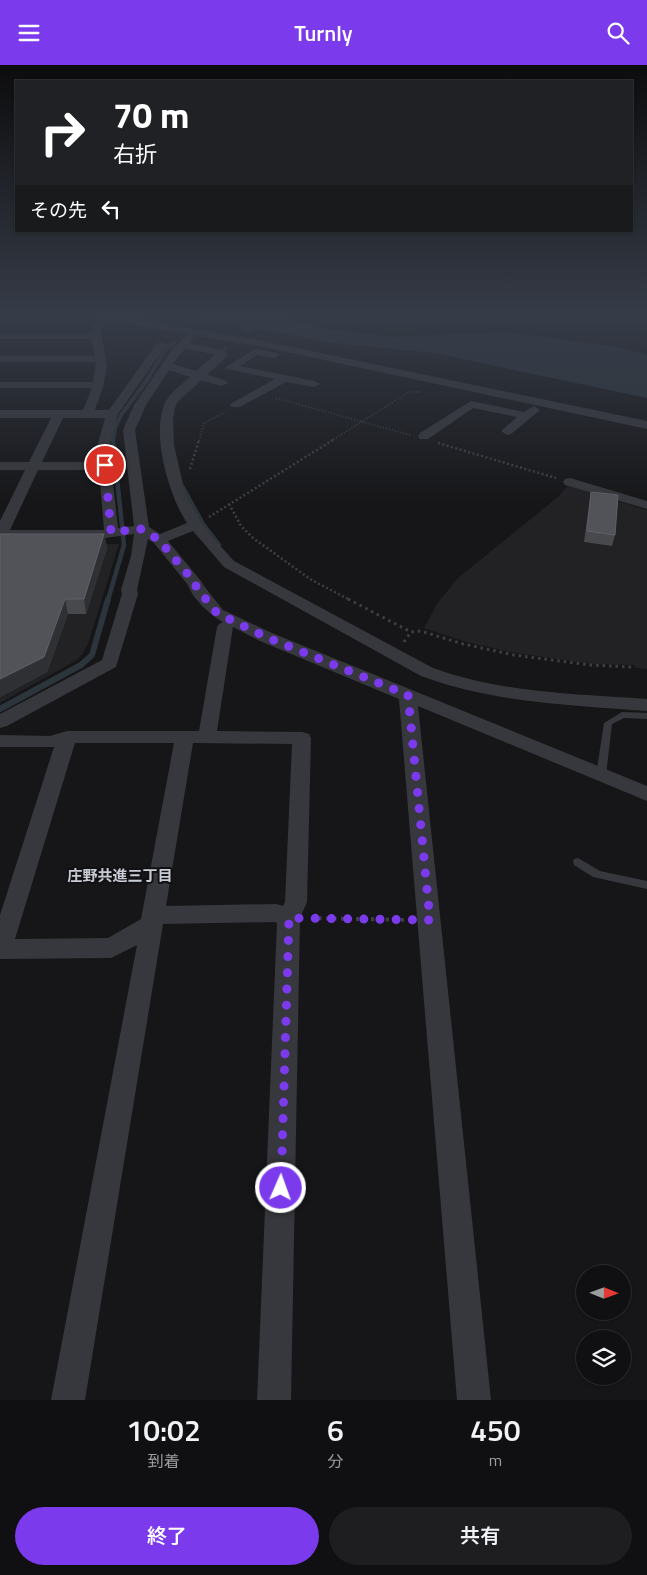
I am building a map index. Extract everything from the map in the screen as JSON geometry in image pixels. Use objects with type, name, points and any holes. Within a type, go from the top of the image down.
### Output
[{"type":"street","points":[[88,414],[99,378]]},
{"type":"street","points":[[111,532],[104,440],[112,414],[137,378]]},
{"type":"street","points":[[0,722],[110,663],[130,594],[129,591],[138,556],[139,529],[129,430],[136,413],[159,378]]},
{"type":"street","points":[[201,378],[173,399],[168,407],[166,417],[167,443],[178,493],[201,521],[216,552],[229,564],[400,650],[427,672],[463,686],[506,693],[647,705]]},
{"type":"street","points":[[207,378],[222,383]]},
{"type":"street","points":[[236,405],[284,378]]},
{"type":"street","points":[[286,378],[314,384]]},
{"type":"street","points":[[419,378],[531,413]]},
{"type":"street","points":[[431,378],[647,427]]},
{"type":"street","points":[[0,385],[98,385]]},
{"type":"street","points":[[424,436],[471,404],[647,427]]},
{"type":"street","points":[[508,431],[531,413]]},
{"type":"street","points":[[0,414],[112,414]]},
{"type":"street","points":[[59,414],[0,534],[106,534],[139,529],[159,540],[196,584],[196,587],[217,613],[266,637],[647,794]]},
{"type":"street","points":[[0,466],[105,465]]},
{"type":"street","points":[[570,482],[647,505]]},
{"type":"street","points":[[159,540],[201,521]]},
{"type":"street","points":[[207,737],[225,627]]},
{"type":"street","points":[[373,680],[389,665],[400,650]]},
{"type":"street","points":[[408,695],[474,1400]]},
{"type":"street","points":[[67,737],[0,949],[111,948],[152,920],[276,913],[289,918]]},
{"type":"street","points":[[0,741],[50,742],[67,737],[302,738],[296,902],[289,918],[274,1400]]},
{"type":"street","points":[[68,1400],[185,737]]},
{"type":"lane","points":[[601,775],[608,723],[622,715],[647,716]]},
{"type":"lane","points":[[578,863],[597,874],[647,885]]},
{"type":"path","points":[[201,521],[409,392],[429,393]]},
{"type":"path","points":[[190,470],[204,423],[236,405]]},
{"type":"path","points":[[229,504],[241,525],[253,538],[310,579],[411,632],[422,631],[463,644],[514,655],[590,665],[631,667]]},
{"type":"path","points":[[400,650],[411,632]]},
{"type":"path","points":[[289,918],[430,920]]},
{"type":"shaded area","points":[[554,378],[647,378],[647,398]]},
{"type":"shaded area","points":[[568,486],[647,510],[647,669],[636,668],[634,665],[592,664],[510,652],[466,642],[424,628],[437,604],[458,578],[559,496]]},
{"type":"shaded area","points":[[0,544],[119,544],[88,644],[83,653],[77,660],[0,703]]},
{"type":"building","points":[[591,492],[618,495],[615,535],[587,531]]},
{"type":"building","points":[[0,534],[104,534],[84,599],[65,599],[44,657],[0,679]]},
{"type":"waterway","points":[[113,441],[115,428],[121,415],[148,378]]},
{"type":"waterway","points":[[177,400],[201,378]]},
{"type":"waterway","points":[[108,600],[124,545],[113,441]]},
{"type":"waterway","points":[[182,486],[203,524],[219,545]]},
{"type":"waterway","points":[[0,709],[81,665],[92,655],[108,599]]},
{"type":"district","name":"庄野共進三丁目","points":[[120,875]]},
{"type":"route","points":[[105,465],[111,532],[142,529],[159,540],[196,584],[196,587],[217,613],[266,637],[408,695],[430,920],[289,918],[281,1188]]}]
